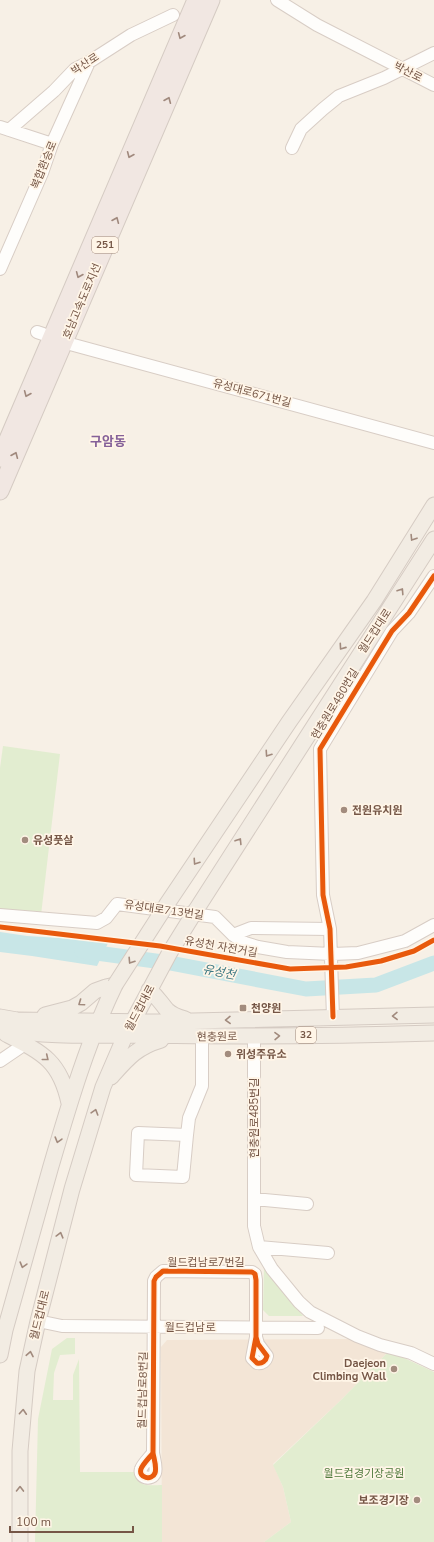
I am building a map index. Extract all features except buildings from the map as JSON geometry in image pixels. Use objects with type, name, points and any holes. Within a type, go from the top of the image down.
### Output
[{"type":"highway","name":"호남고속도로지선","points":[[0,458],[196,0]]},
{"type":"highway","name":"호남고속도로지선","points":[[0,491],[211,0]]},
{"type":"main road","name":"월드컵대로","points":[[0,1355],[5,1330],[69,1103],[93,1035],[115,986],[289,722],[374,601],[434,505]]},
{"type":"main road","name":"월드컵대로","points":[[20,1542],[20,1451],[26,1371],[72,1189],[103,1087],[125,1036],[149,990],[196,910],[434,539]]},
{"type":"main road","points":[[17,1020],[37,1017],[72,1008],[81,1003],[95,991],[106,987],[115,986]]},
{"type":"main road","points":[[149,990],[158,997],[168,1011],[174,1016],[189,1021]]},
{"type":"main road","name":"현충원로","points":[[0,1017],[17,1020],[189,1021],[333,1010],[434,1015]]},
{"type":"main road","name":"현충원로","points":[[0,1028],[23,1033],[43,1034],[182,1037],[433,1030]]},
{"type":"main road","points":[[0,1031],[25,1044],[50,1061],[56,1067],[66,1087],[69,1103]]},
{"type":"main road","points":[[103,1087],[137,1050],[145,1045],[161,1040],[182,1037]]},
{"type":"street","name":"박산로","points":[[276,0],[317,25],[434,85]]},
{"type":"street","name":"박산로","points":[[4,129],[54,90],[75,69],[89,62],[131,35],[173,15]]},
{"type":"street","points":[[292,148],[301,129],[339,96],[402,69],[434,53]]},
{"type":"street","name":"복합환승로","points":[[0,269],[42,173],[52,144],[89,62]]},
{"type":"street","points":[[4,129],[52,144]]},
{"type":"street","name":"유성대로671번길","points":[[70,344],[434,443]]},
{"type":"street","name":"현충원로480번길","points":[[333,1010],[330,929],[323,894],[320,749],[392,631],[409,613],[434,576]]},
{"type":"street","name":"유성대로713번길","points":[[0,915],[97,923],[106,918],[117,904],[215,917],[245,943],[287,952],[332,956],[358,953],[405,941],[434,925]]},
{"type":"street","points":[[233,934],[251,928],[330,929]]},
{"type":"street","name":"현충원로485번길","points":[[254,1036],[254,1226],[259,1247],[272,1269],[299,1302],[310,1312],[357,1336],[380,1345],[412,1353],[434,1364]]},
{"type":"street","points":[[187,1135],[138,1133],[136,1175],[183,1177],[189,1118],[202,1086],[202,1037]]},
{"type":"street","points":[[0,1061],[25,1044]]},
{"type":"street","points":[[254,1199],[307,1204]]},
{"type":"street","points":[[259,1247],[328,1253]]},
{"type":"street","name":"월드컵남로7번길","points":[[154,1327],[154,1281],[163,1271],[248,1271],[252,1272],[256,1277],[256,1332]]},
{"type":"street","name":"월드컵남로","points":[[38,1321],[62,1326],[154,1327],[256,1332],[318,1328]]},
{"type":"street","name":"월드컵남로8번길","points":[[153,1453],[154,1327]]},
{"type":"shaded area","points":[[352,1339],[389,1351],[341,1400],[273,1464],[283,1487],[291,1522],[264,1542],[162,1542],[161,1347],[167,1340]]},
{"type":"green space","name":"유성풋살","points":[[3,746],[60,754],[41,915],[0,911],[0,768]]},
{"type":"green space","points":[[264,1266],[303,1316],[269,1316],[263,1310]]},
{"type":"green space","points":[[67,1338],[75,1338],[75,1354],[60,1355],[54,1373],[53,1400],[73,1400],[73,1375],[79,1359],[80,1472],[136,1472],[139,1481],[143,1484],[162,1485],[162,1542],[35,1542],[38,1419],[52,1349]]},
{"type":"green space","name":"월드컵경기장공원","points":[[389,1351],[434,1372],[434,1542],[264,1542],[291,1522],[283,1487],[273,1465],[341,1400]]},
{"type":"water","points":[[0,932],[27,936],[109,941],[97,966],[0,952]]},
{"type":"waterway","name":"유성천","points":[[82,951],[170,963],[306,989],[376,985],[434,963]]},
{"type":"cycle path","points":[[333,1017],[330,929],[323,895],[320,749],[392,631],[409,613],[434,576]]},
{"type":"cycle path","name":"유성천 자전거길","points":[[0,927],[160,946],[290,969],[346,967],[381,961],[414,951],[434,940]]},
{"type":"cycle path","points":[[153,1453],[141,1469],[142,1475],[148,1478],[155,1473],[156,1468],[153,1453],[154,1281],[156,1277],[163,1271],[252,1272],[255,1274],[256,1280],[256,1337],[252,1358],[257,1363],[262,1363],[265,1361],[267,1356],[258,1344],[256,1337]]},
{"type":"place","name":"전원유치원","points":[[344,810]]},
{"type":"place","name":"유성풋살","points":[[25,840]]},
{"type":"place","name":"천양원","points":[[243,1008]]},
{"type":"place","name":"위성주유소","points":[[228,1054]]},
{"type":"place","name":"Daejeon Climbing Wall","points":[[394,1369]]},
{"type":"place","name":"보조경기장","points":[[417,1500]]},
{"type":"district","name":"구암동","points":[[108,442]]}]
